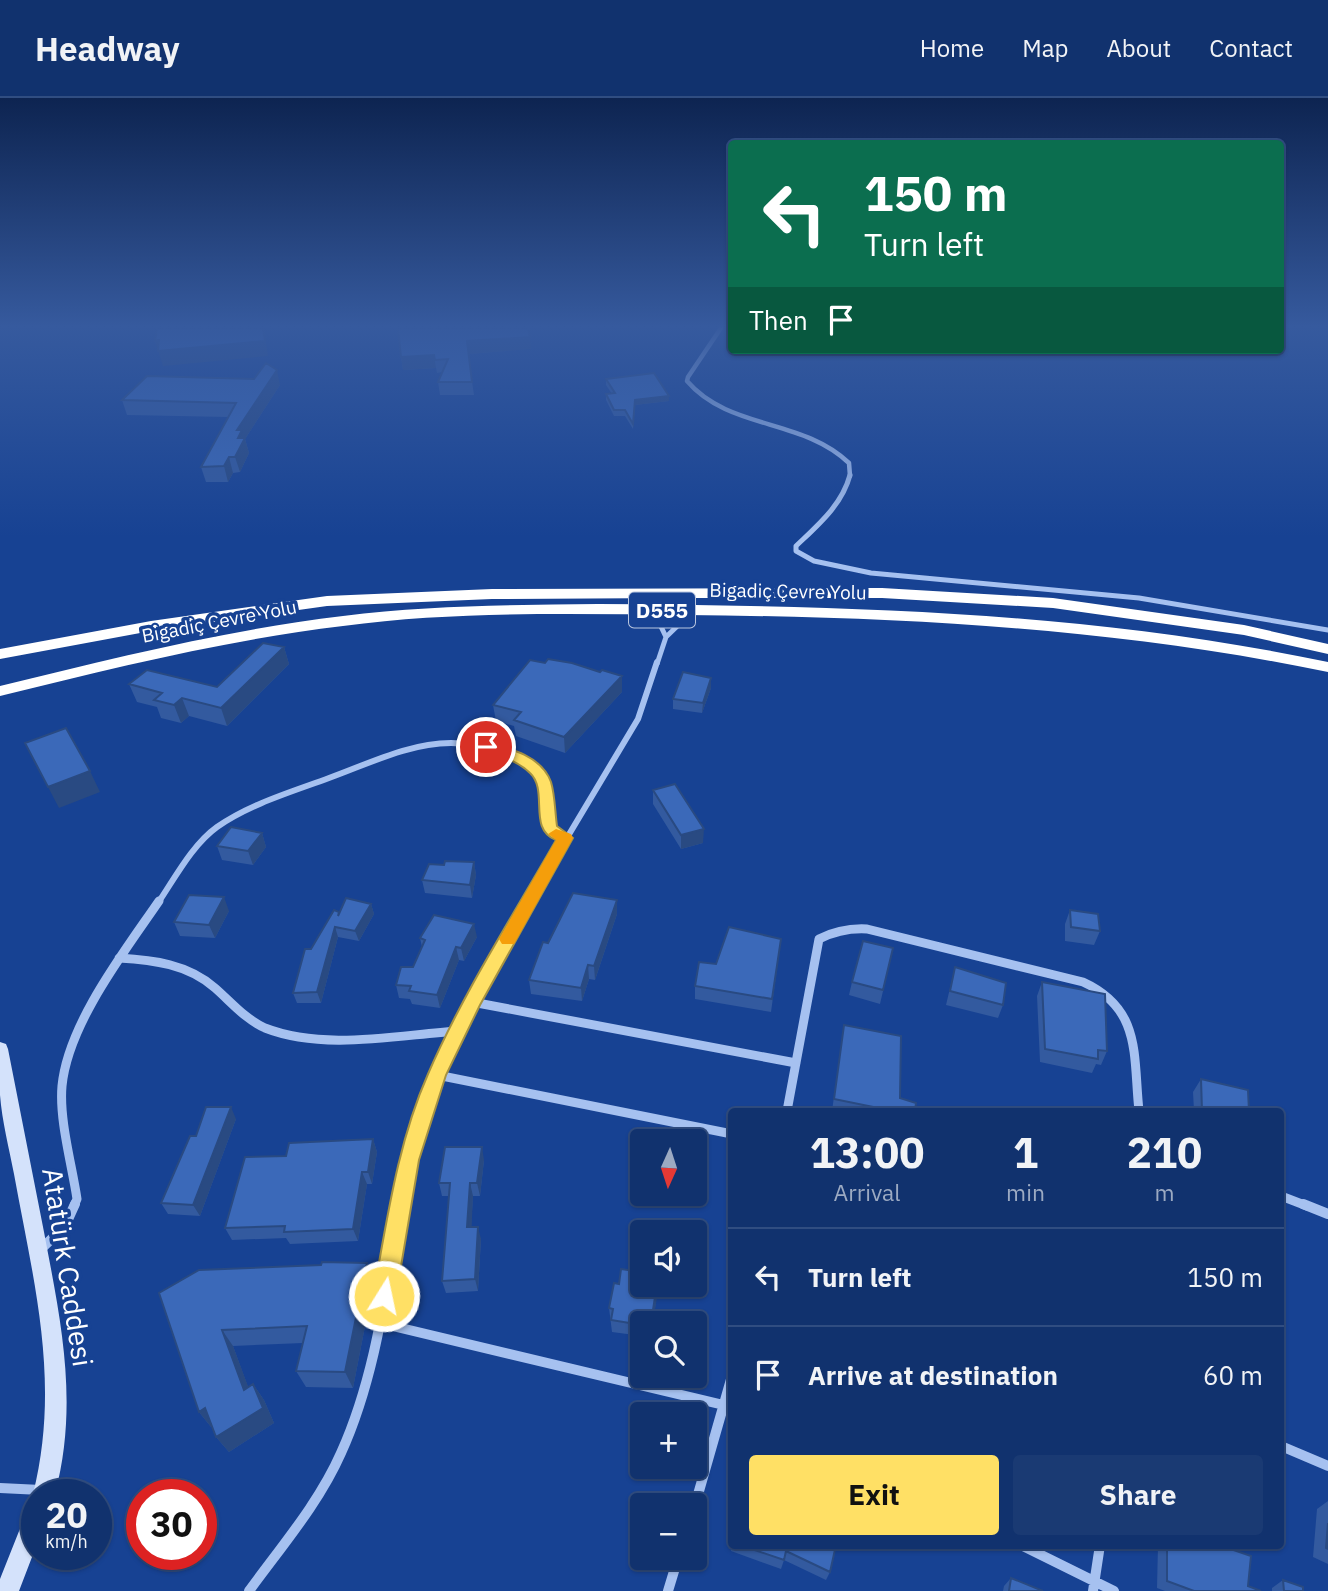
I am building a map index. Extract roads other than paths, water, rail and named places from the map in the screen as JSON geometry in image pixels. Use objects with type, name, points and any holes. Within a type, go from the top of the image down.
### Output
[{"type":"highway","name":"Bigadiç Çevre Yolu","points":[[0,654],[151,626],[327,601],[492,594],[659,593],[881,593],[1054,603],[1244,631],[1328,649]]},
{"type":"highway","name":"Bigadiç Çevre Yolu","points":[[0,691],[200,643],[298,626],[382,616],[493,610],[870,612],[1073,625],[1202,642],[1328,667]]},
{"type":"main road","name":"Atatürk Caddesi","points":[[0,1049],[54,1346],[58,1405],[53,1454],[47,1479]]},
{"type":"main road","points":[[7,1591],[21,1555]]},
{"type":"street","points":[[705,398],[714,404],[785,427],[831,447],[849,463],[850,478],[843,494],[796,546],[796,551],[806,558],[871,573],[1139,598],[1328,630]]},
{"type":"street","points":[[653,610],[666,637]]},
{"type":"street","points":[[249,1591],[313,1502],[340,1456],[358,1413],[380,1323],[409,1160],[437,1075],[472,1002],[565,838],[638,719],[666,637],[694,610]]},
{"type":"street","points":[[38,1252],[65,1226],[77,1199],[62,1104],[66,1065],[90,1005],[192,853],[215,828],[254,806],[416,746],[469,744],[500,750],[537,770],[543,782],[549,828],[554,834],[565,838]]},
{"type":"street","points":[[788,1108],[819,939],[838,930],[867,929],[1083,982],[1107,995],[1122,1011],[1127,1022],[1139,1108]]},
{"type":"street","points":[[120,958],[160,962],[192,973],[206,981],[241,1014],[278,1032],[313,1038],[458,1031]]},
{"type":"street","points":[[472,1002],[796,1063]]},
{"type":"street","points":[[437,1075],[728,1133]]},
{"type":"street","points":[[1284,1197],[1328,1214]]},
{"type":"street","points":[[380,1323],[728,1406]]},
{"type":"street","points":[[699,1493],[728,1409]]},
{"type":"street","points":[[1284,1447],[1328,1466]]},
{"type":"street","points":[[0,1488],[21,1490]]},
{"type":"street","points":[[1028,1549],[1094,1586],[1114,1591]]},
{"type":"street","points":[[1094,1586],[1099,1549]]},
{"type":"street","points":[[668,1591],[674,1570]]}]
